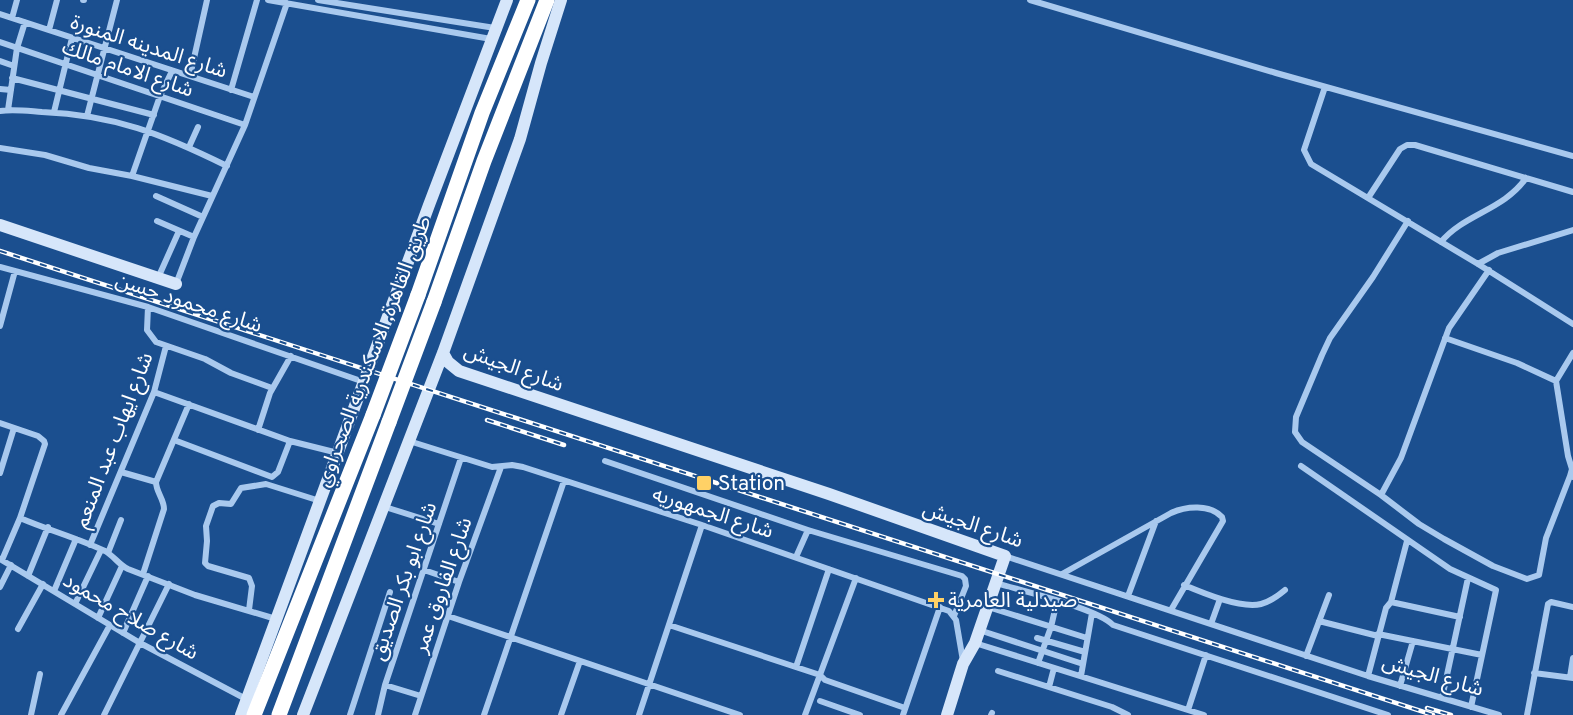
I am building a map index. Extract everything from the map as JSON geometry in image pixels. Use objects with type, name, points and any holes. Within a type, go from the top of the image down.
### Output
[{"type":"highway","name":"طريق القاهرة, الاسكندرية الصحراوي","points":[[254,715],[373,415],[483,113],[528,0]]},
{"type":"highway","name":"طريق القاهرة, الاسكندرية الصحراوي","points":[[279,715],[434,302],[484,161],[547,0]]},
{"type":"street","points":[[12,18],[17,0]]},
{"type":"street","points":[[49,30],[57,0]]},
{"type":"street","points":[[87,116],[117,0]]},
{"type":"street","points":[[190,76],[207,0]]},
{"type":"street","points":[[231,90],[258,0]]},
{"type":"street","points":[[268,0],[431,28],[493,34]]},
{"type":"street","points":[[318,0],[433,18],[493,34]]},
{"type":"street","points":[[241,715],[507,0]]},
{"type":"street","points":[[303,715],[443,353],[520,139],[561,0]]},
{"type":"street","points":[[1030,0],[1325,87],[1573,156]]},
{"type":"street","points":[[176,284],[194,237],[245,125],[287,3]]},
{"type":"street","name":"شارع المدينه المنورة","points":[[0,14],[254,97]]},
{"type":"street","points":[[431,28],[433,18]]},
{"type":"street","points":[[8,110],[17,48],[25,22]]},
{"type":"street","points":[[54,112],[72,38]]},
{"type":"street","name":"شارع الامام مالك","points":[[0,42],[245,125]]},
{"type":"street","points":[[0,61],[14,66]]},
{"type":"street","points":[[132,176],[160,96],[172,71]]},
{"type":"street","points":[[12,78],[154,115]]},
{"type":"street","points":[[1325,87],[1304,150],[1311,164],[1489,270],[1573,324]]},
{"type":"street","points":[[0,89],[10,90]]},
{"type":"street","points":[[0,111],[54,112],[110,119],[149,130],[227,166]]},
{"type":"street","points":[[189,147],[198,127]]},
{"type":"street","points":[[1368,198],[1394,156],[1407,145],[1415,145],[1573,192]]},
{"type":"street","points":[[0,148],[45,155],[89,168],[212,196]]},
{"type":"street","points":[[1441,242],[1452,232],[1512,195],[1526,178]]},
{"type":"street","points":[[156,196],[203,217]]},
{"type":"street","points":[[157,221],[194,237]]},
{"type":"street","points":[[1408,221],[1373,277],[1330,338],[1296,417],[1295,432],[1302,442],[1382,495],[1419,524],[1493,566],[1527,579],[1539,575],[1546,538],[1572,472],[1556,381],[1573,353]]},
{"type":"street","name":"شارع محمود حسن","points":[[0,225],[176,284]]},
{"type":"street","points":[[1478,264],[1498,254],[1573,230]]},
{"type":"street","points":[[158,278],[179,231]]},
{"type":"street","name":"شارع محمود حسن","points":[[0,267],[148,307],[364,381]]},
{"type":"street","points":[[1382,495],[1401,458],[1449,328],[1489,270]]},
{"type":"street","points":[[0,326],[15,271]]},
{"type":"street","points":[[148,307],[147,330],[156,342],[205,359],[231,373],[272,388]]},
{"type":"street","points":[[1445,338],[1517,363],[1556,381]]},
{"type":"street","name":"شارع ايهاب عبد المنعم","points":[[90,545],[154,392],[166,346]]},
{"type":"street","name":"شارع الجيش","points":[[443,353],[448,362],[459,371],[1306,656],[1499,715]]},
{"type":"street","points":[[258,430],[272,388],[291,356]]},
{"type":"street","points":[[154,392],[290,441],[338,453]]},
{"type":"street","points":[[123,633],[146,575],[164,509],[156,482],[189,404]]},
{"type":"street","points":[[0,423],[41,438],[45,444],[20,518],[1,560]]},
{"type":"street","points":[[0,473],[14,428]]},
{"type":"street","points":[[174,440],[272,477],[277,475],[290,441]]},
{"type":"street","name":"شارع الجمهوريه","points":[[409,441],[492,467],[518,465],[796,557],[940,607],[954,615]]},
{"type":"street","name":"شارع ابو بكر الصديق","points":[[378,715],[385,685],[461,458]]},
{"type":"street","points":[[605,461],[808,530],[962,576],[966,586],[954,615],[963,664]]},
{"type":"street","points":[[1301,466],[1449,569],[1497,591],[1471,706]]},
{"type":"street","name":"شارع الفاروق عمر","points":[[415,715],[459,582],[501,467]]},
{"type":"street","points":[[121,472],[156,482]]},
{"type":"street","points":[[484,715],[564,481]]},
{"type":"street","points":[[249,610],[252,586],[249,578],[208,566],[204,561],[207,543],[206,526],[213,506],[219,503],[231,504],[241,488],[266,484],[320,501]]},
{"type":"street","points":[[385,507],[439,524]]},
{"type":"street","points":[[1062,574],[1156,521],[1185,508],[1213,510],[1222,517],[1222,524],[1171,610]]},
{"type":"street","points":[[20,518],[90,545],[108,553],[122,566],[195,595],[276,619]]},
{"type":"street","points":[[108,553],[121,520]]},
{"type":"street","points":[[1128,596],[1156,521]]},
{"type":"street","points":[[639,715],[702,525]]},
{"type":"street","points":[[28,576],[48,528]]},
{"type":"street","points":[[796,557],[808,530]]},
{"type":"street","points":[[54,591],[76,539]]},
{"type":"street","points":[[1368,676],[1407,541]]},
{"type":"street","points":[[75,604],[101,550]]},
{"type":"street","points":[[947,715],[963,664],[975,643],[1005,556]]},
{"type":"street","name":"شارع صلاح محمود","points":[[1,560],[140,643],[246,699]]},
{"type":"street","points":[[0,587],[11,565]]},
{"type":"street","points":[[98,618],[122,566]]},
{"type":"street","points":[[796,667],[829,569]]},
{"type":"street","points":[[424,570],[459,582]]},
{"type":"street","points":[[808,714],[856,578]]},
{"type":"street","points":[[1442,698],[1468,578]]},
{"type":"street","points":[[995,583],[1057,601],[1109,620],[1113,625],[1388,715]]},
{"type":"street","points":[[18,629],[43,584]]},
{"type":"street","points":[[104,715],[169,584]]},
{"type":"street","points":[[1184,585],[1220,599],[1261,604],[1285,590]]},
{"type":"street","points":[[350,715],[390,591]]},
{"type":"street","points":[[1306,656],[1329,595]]},
{"type":"street","points":[[1211,624],[1220,599]]},
{"type":"street","points":[[1038,663],[1051,627],[1057,601]]},
{"type":"street","points":[[1390,602],[1460,617]]},
{"type":"street","points":[[1527,715],[1548,603],[1573,607]]},
{"type":"street","points":[[903,715],[940,607]]},
{"type":"street","points":[[987,607],[1087,638]]},
{"type":"street","points":[[1082,676],[1092,613]]},
{"type":"street","points":[[448,616],[740,715]]},
{"type":"street","points":[[1319,621],[1482,655]]},
{"type":"street","points":[[61,715],[110,625]]},
{"type":"street","points":[[669,625],[820,675],[825,680],[905,708]]},
{"type":"street","points":[[979,630],[1083,664]]},
{"type":"street","points":[[1037,638],[1085,652]]},
{"type":"street","points":[[1400,686],[1413,641]]},
{"type":"street","points":[[975,643],[1203,715]]},
{"type":"street","points":[[1179,715],[1185,709],[1206,655]]},
{"type":"street","points":[[1534,673],[1572,677],[1573,658]]},
{"type":"street","points":[[561,715],[580,661]]},
{"type":"street","points":[[1048,687],[1054,668]]},
{"type":"street","points":[[998,671],[1112,707],[1120,714],[1128,715]]},
{"type":"street","points":[[31,715],[40,674]]},
{"type":"street","points":[[385,685],[421,696]]},
{"type":"street","points":[[820,701],[860,715]]},
{"type":"railway","points":[[0,251],[1433,715]]},
{"type":"railway","points":[[487,420],[564,445]]},
{"type":"railway","points":[[1427,708],[1451,715]]},
{"type":"place","name":"Station","points":[[704,483]]},
{"type":"place","name":"صيدلية العامرية","points":[[936,600]]}]
